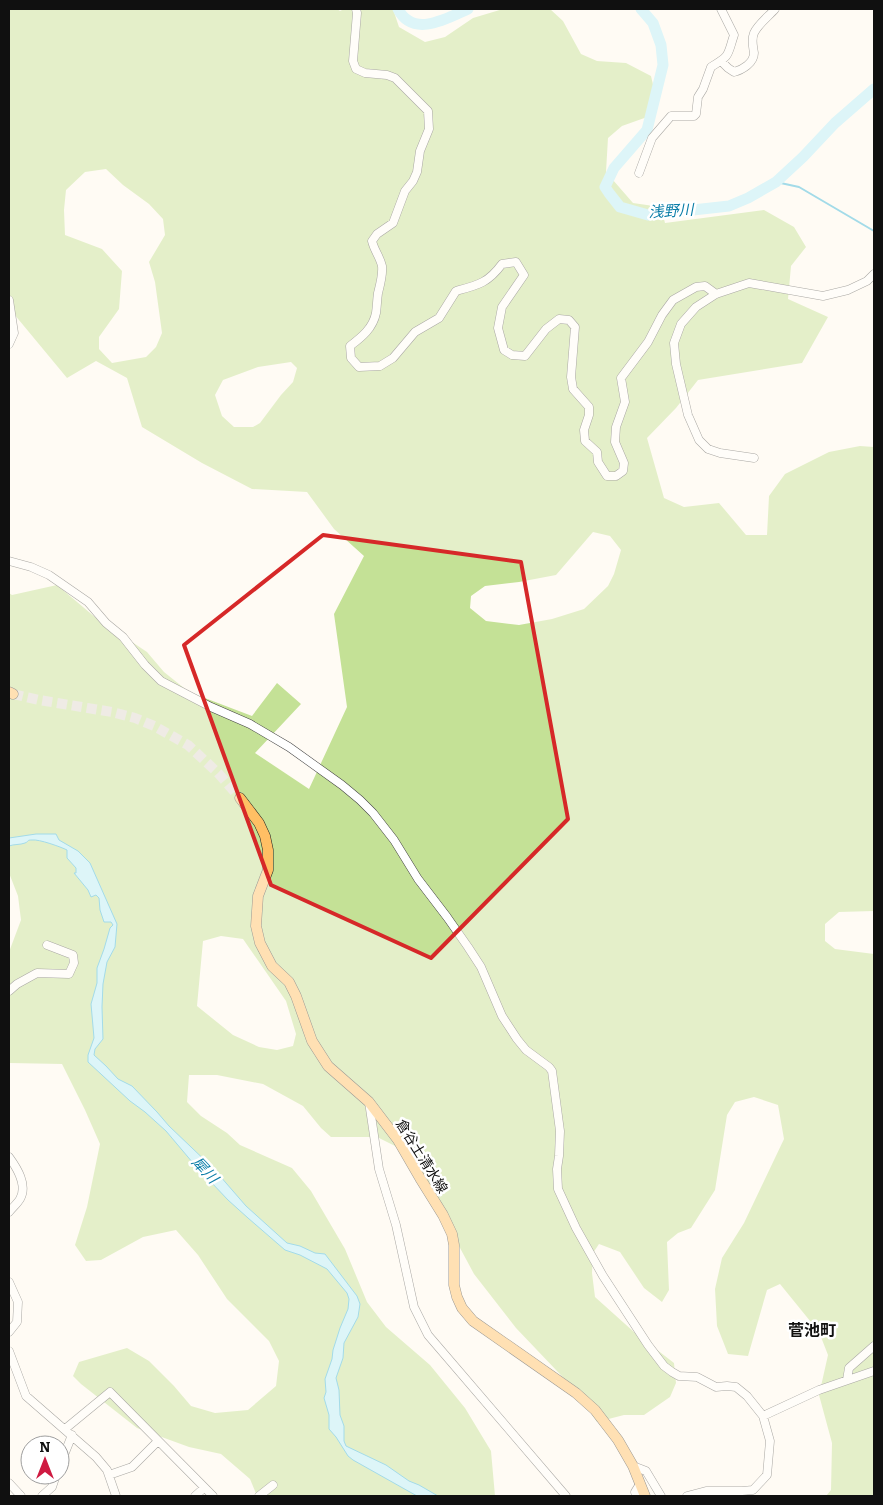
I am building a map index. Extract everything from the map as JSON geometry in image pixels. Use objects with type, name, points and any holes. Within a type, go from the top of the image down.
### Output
[{"type":"main road","name":"倉谷土清水線","points":[[240,798],[259,823],[265,836],[268,850],[268,870],[258,896],[256,926],[260,943],[272,966],[289,982],[312,1041],[328,1066],[369,1102],[398,1140],[443,1214],[452,1234],[454,1245],[454,1285],[462,1308],[473,1321],[576,1393],[594,1410],[618,1440],[633,1466],[645,1496]]},
{"type":"street","points":[[356,9],[353,61],[356,69],[364,73],[387,75],[395,78],[428,111],[429,129],[420,151],[417,172],[405,192],[392,223],[377,234],[372,241],[382,271],[374,322],[364,336],[350,346],[351,358],[359,367],[380,366],[393,358],[415,332],[439,318],[456,291],[479,285],[493,276],[502,264],[516,262],[524,275],[502,307],[498,328],[504,350],[512,355],[524,356],[546,329],[559,319],[570,320],[575,327],[571,378],[573,389],[589,407],[590,415],[584,430],[585,441],[597,452],[598,462],[606,476],[616,476],[623,471],[624,463],[615,442],[616,427],[625,402],[621,378],[648,342],[662,315],[673,300],[696,287],[706,286],[716,294]]},
{"type":"street","points":[[638,173],[652,138],[671,116],[694,116],[696,114],[698,97],[711,67],[728,55],[734,35],[721,9]]},
{"type":"street","points":[[721,61],[734,72],[741,70],[752,60],[754,54],[752,45],[753,35],[776,9]]},
{"type":"street","points":[[754,458],[720,453],[708,448],[699,440],[688,415],[676,364],[674,343],[682,324],[696,307],[716,294],[748,284],[822,296],[848,290],[867,281],[874,274]]},
{"type":"street","points":[[9,300],[14,333],[9,344]]},
{"type":"street","points":[[9,561],[49,575],[88,602],[106,623],[123,637],[145,665],[162,681],[211,707],[250,724],[289,747],[342,785],[372,813],[394,840],[418,879],[447,917],[480,967],[502,1016],[517,1039],[526,1050],[552,1071],[560,1131],[557,1169],[558,1189],[576,1228],[603,1276],[664,1366],[680,1376],[697,1377],[716,1387],[736,1387],[747,1396],[763,1416],[770,1441],[767,1475],[763,1480],[753,1490],[706,1491],[687,1496]]},
{"type":"street","points":[[9,992],[16,984],[37,973],[69,974],[74,963],[73,955],[47,945]]},
{"type":"street","points":[[369,1102],[379,1168],[396,1225],[414,1307],[428,1335],[566,1496]]},
{"type":"street","points":[[9,1157],[18,1169],[23,1186],[20,1198],[9,1212]]},
{"type":"street","points":[[9,1282],[18,1302],[17,1322],[9,1332]]},
{"type":"street","points":[[847,1380],[848,1368],[874,1346]]},
{"type":"street","points":[[9,1351],[26,1396],[72,1435],[107,1470],[116,1496]]},
{"type":"street","points":[[763,1416],[819,1390],[874,1371]]},
{"type":"street","points":[[65,1429],[110,1392],[212,1496]]},
{"type":"street","points":[[70,1440],[72,1435]]},
{"type":"street","points":[[109,1476],[132,1467],[158,1442]]},
{"type":"street","points":[[633,1466],[646,1471],[661,1496]]},
{"type":"street","points":[[9,1483],[21,1496]]},
{"type":"street","points":[[636,1496],[635,1492],[640,1484]]},
{"type":"street","points":[[42,1496],[53,1485]]},
{"type":"street","points":[[259,1496],[272,1485]]},
{"type":"street","points":[[195,1496],[204,1488]]},
{"type":"highlighted area","points":[[323,535],[521,562],[568,819],[431,958],[271,885],[184,645]]},
{"type":"green space","points":[[9,9],[337,9],[340,11],[344,9],[393,9],[399,27],[425,42],[445,37],[473,18],[503,9],[550,9],[563,21],[581,54],[597,61],[626,63],[651,76],[655,93],[650,116],[622,126],[608,138],[606,172],[633,203],[654,206],[662,211],[665,223],[764,210],[794,227],[806,247],[791,266],[788,299],[828,317],[802,363],[698,380],[676,408],[647,438],[664,498],[684,507],[719,503],[746,535],[767,535],[769,496],[785,474],[829,452],[860,446],[874,447],[874,911],[839,912],[825,924],[825,941],[835,949],[874,954],[874,1496],[826,1496],[831,1490],[832,1443],[819,1395],[828,1355],[819,1332],[780,1284],[767,1290],[748,1356],[728,1354],[717,1326],[715,1289],[722,1258],[744,1223],[784,1139],[778,1105],[754,1097],[735,1102],[727,1115],[715,1190],[691,1228],[678,1233],[667,1242],[669,1290],[662,1302],[644,1288],[620,1252],[599,1244],[593,1253],[592,1273],[595,1297],[634,1332],[674,1363],[676,1383],[670,1397],[644,1415],[624,1415],[597,1422],[576,1391],[516,1328],[474,1274],[405,1151],[377,1137],[331,1137],[303,1106],[263,1084],[217,1075],[189,1075],[187,1102],[201,1116],[227,1133],[240,1145],[292,1168],[311,1191],[345,1249],[367,1302],[386,1327],[430,1365],[465,1408],[491,1451],[495,1496],[257,1496],[250,1479],[221,1454],[189,1447],[137,1428],[73,1376],[79,1362],[127,1348],[149,1361],[191,1406],[215,1413],[248,1410],[276,1386],[279,1361],[269,1341],[227,1299],[198,1255],[176,1230],[143,1237],[101,1260],[86,1261],[75,1245],[87,1207],[100,1144],[62,1064],[9,1063],[9,952],[21,920],[18,896],[9,873],[9,593],[12,595],[57,585],[96,618],[147,652],[164,672],[189,692],[252,716],[277,683],[301,704],[255,753],[309,789],[347,707],[334,614],[364,556],[334,529],[307,492],[252,489],[202,463],[142,427],[127,378],[96,361],[67,378],[9,308]],"holes":[[[106,169],[123,185],[149,204],[163,219],[165,235],[149,262],[155,282],[162,333],[156,347],[146,357],[112,363],[99,349],[99,337],[119,309],[122,271],[102,249],[65,235],[64,210],[66,190],[85,172]],[[291,362],[297,368],[293,382],[260,423],[253,427],[234,427],[222,416],[215,395],[223,380],[258,367]],[[593,532],[610,536],[621,550],[614,574],[608,586],[584,609],[552,619],[519,625],[486,621],[470,608],[471,596],[485,586],[556,575]],[[221,936],[243,939],[286,1001],[296,1034],[293,1046],[277,1050],[259,1047],[233,1035],[197,1006],[203,941]]]},
{"type":"water","name":"犀川","points":[[36,834],[56,834],[59,840],[78,851],[90,863],[117,924],[115,947],[107,962],[103,984],[103,1039],[95,1049],[94,1055],[118,1079],[132,1086],[169,1126],[213,1168],[246,1206],[287,1243],[300,1246],[315,1253],[325,1254],[357,1296],[360,1304],[358,1317],[344,1343],[343,1358],[336,1378],[346,1446],[386,1465],[409,1481],[438,1496],[417,1496],[353,1460],[348,1456],[329,1429],[329,1415],[324,1398],[326,1392],[325,1379],[340,1328],[348,1309],[349,1299],[347,1293],[327,1269],[300,1255],[285,1250],[248,1218],[193,1163],[166,1131],[88,1062],[88,1055],[94,1038],[91,1004],[97,983],[97,968],[110,928],[113,925],[111,922],[104,922],[99,898],[96,895],[91,897],[88,890],[74,873],[76,873],[76,868],[67,858],[67,850],[35,840],[9,846],[9,838]]},
{"type":"waterway","name":"浅野川","points":[[398,9],[404,18],[412,23],[421,24],[440,21],[468,9]]},
{"type":"waterway","name":"浅野川","points":[[641,9],[653,23],[661,45],[663,65],[647,130],[614,168],[605,187],[620,207],[648,215],[729,206],[748,198],[776,182],[835,123],[874,89]]},
{"type":"waterway","points":[[776,182],[799,187],[874,231]]},
{"type":"tunnel","points":[[13,694],[112,712],[135,718],[154,726],[188,745],[218,773],[240,798]]},
{"type":"district","name":"菅池町","points":[[812,1330]]}]
